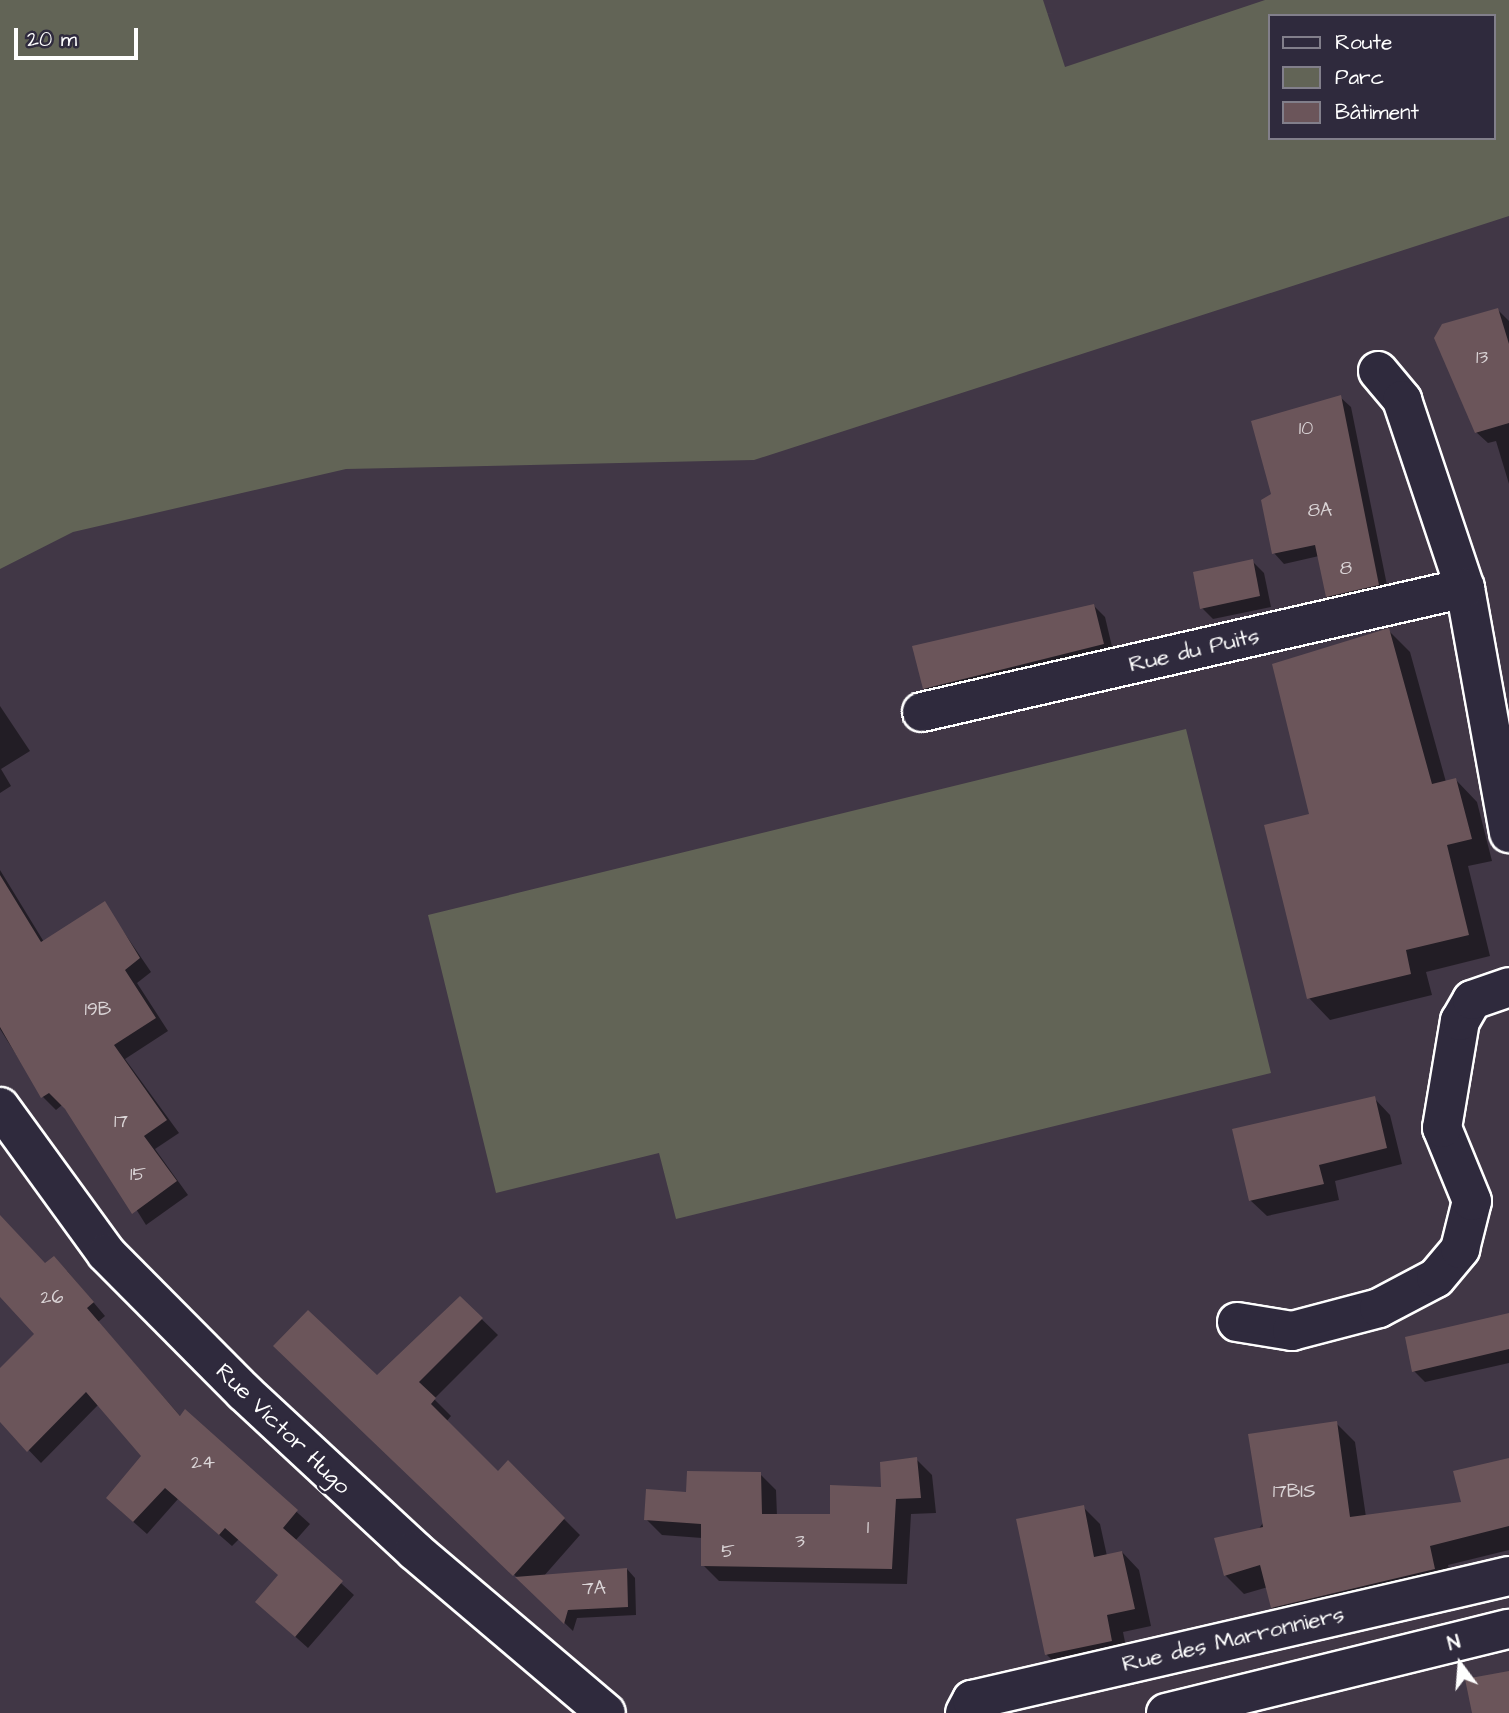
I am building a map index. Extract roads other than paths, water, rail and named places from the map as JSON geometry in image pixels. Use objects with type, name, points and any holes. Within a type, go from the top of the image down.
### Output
[{"type":"street","points":[[1378,371],[1402,400],[1465,588],[1509,833]]},
{"type":"street","name":"Rue du Puits","points":[[922,712],[1465,588]]},
{"type":"street","points":[[1237,1322],[1292,1331],[1379,1308],[1436,1278],[1460,1249],[1472,1201],[1442,1128],[1460,1021],[1472,1000],[1509,987]]},
{"type":"street","name":"Rue Victor Hugo","points":[[0,1107],[106,1253],[244,1392],[385,1524],[606,1713]]},
{"type":"street","name":"Rue des Marronniers","points":[[965,1713],[972,1700],[1509,1576]]},
{"type":"street","points":[[1166,1713],[1509,1629]]}]
